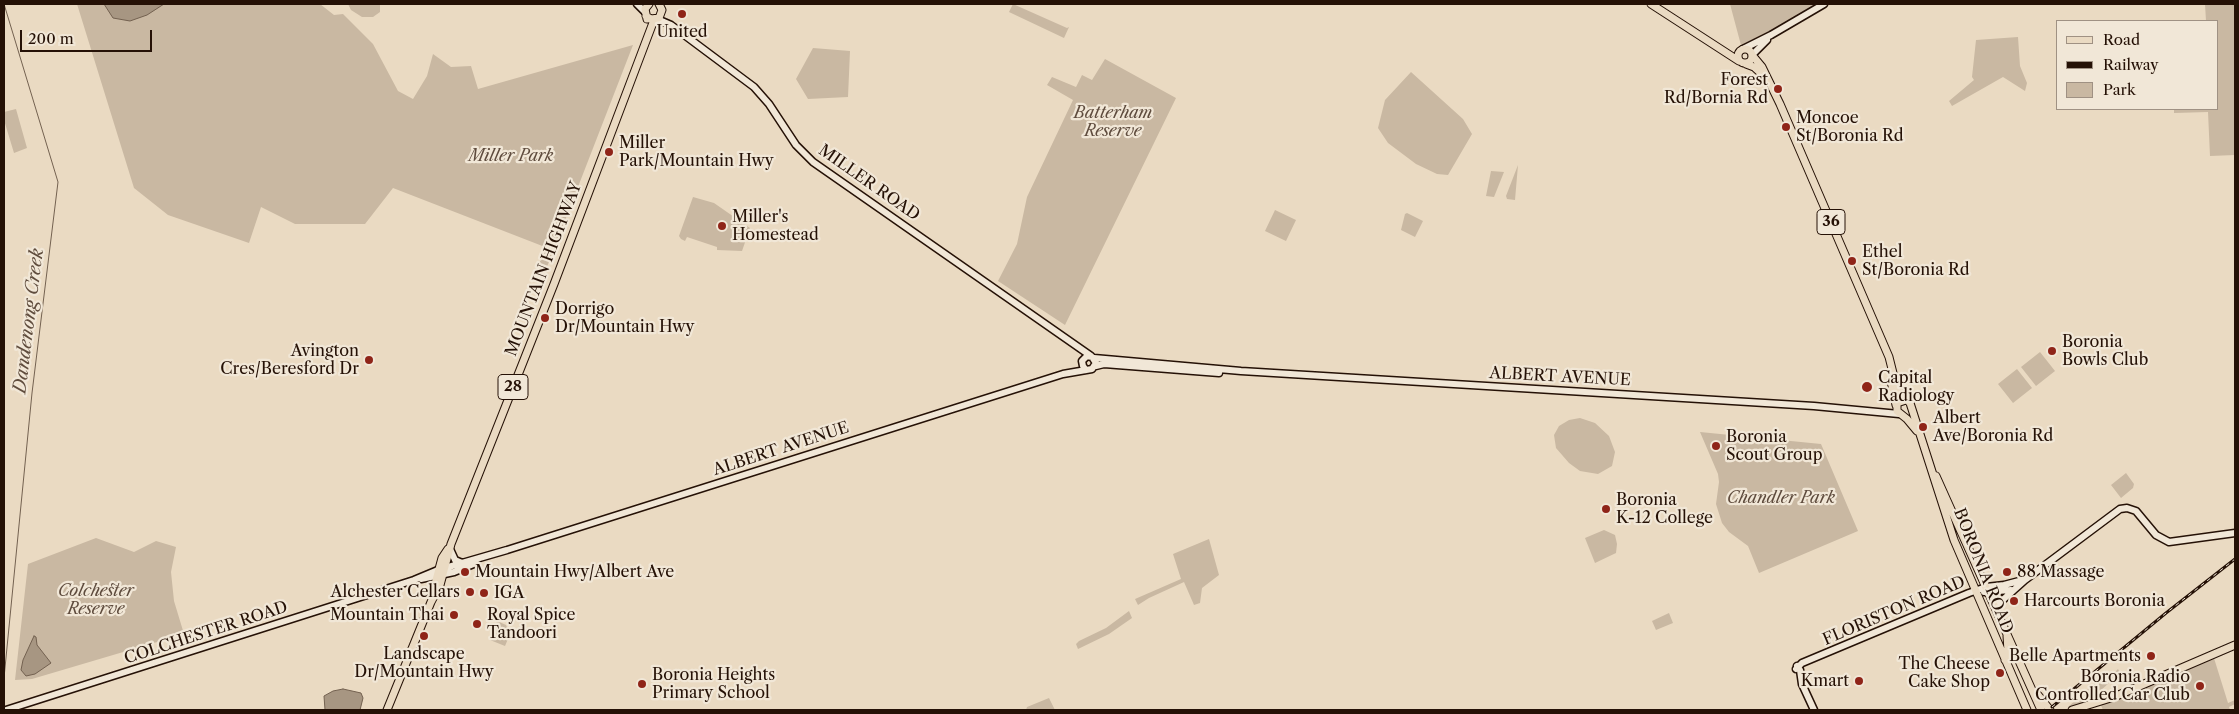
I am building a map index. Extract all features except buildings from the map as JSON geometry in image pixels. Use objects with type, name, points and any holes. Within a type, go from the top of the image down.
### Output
[{"type":"main road","points":[[637,4],[646,14],[658,17],[659,4]]},
{"type":"main road","points":[[649,4],[646,14],[650,32]]},
{"type":"main road","name":"36","points":[[1651,4],[1742,62],[1754,67],[1769,82]]},
{"type":"main road","points":[[1771,36],[1752,55],[1750,62],[1742,62],[1738,54],[1743,49],[1771,36],[1824,4]]},
{"type":"main road","name":"MILLER ROAD","points":[[658,17],[669,23],[754,87],[769,104],[796,145],[813,162],[1093,357]]},
{"type":"main road","name":"MOUNTAIN HIGHWAY","points":[[387,710],[431,602],[442,558],[451,547],[650,32],[658,17]]},
{"type":"main road","name":"36","points":[[1716,45],[1750,51],[1761,64],[1891,363],[1897,389],[1910,403],[1911,408]]},
{"type":"main road","points":[[1076,344],[1086,370],[1096,366],[1093,357],[1087,356],[1083,361]]},
{"type":"main road","name":"ALBERT AVENUE","points":[[1093,357],[1195,369]]},
{"type":"main road","name":"ALBERT AVENUE","points":[[1063,374],[1083,361]]},
{"type":"main road","name":"36","points":[[1891,363],[1892,392],[1901,415]]},
{"type":"main road","name":"ALBERT AVENUE","points":[[1096,366],[1104,364],[1241,371],[1876,411],[1901,415]]},
{"type":"main road","name":"ALBERT AVENUE","points":[[440,572],[1063,374],[1086,370]]},
{"type":"main road","points":[[1896,405],[1900,401],[1906,400]]},
{"type":"main road","name":"ALBERT AVENUE","points":[[1876,411],[1896,405]]},
{"type":"main road","points":[[1901,415],[1909,413],[1911,408]]},
{"type":"main road","name":"BORONIA ROAD","points":[[1911,408],[1948,522],[2027,710]]},
{"type":"main road","name":"BORONIA ROAD","points":[[1901,415],[1919,434]]},
{"type":"main road","name":"BORONIA ROAD","points":[[1930,468],[1940,484],[1974,564],[1996,606],[2041,710]]},
{"type":"main road","points":[[1996,606],[2025,580],[2114,512],[2122,508],[2138,512],[2156,536],[2164,541],[2177,542],[2235,533]]},
{"type":"main road","points":[[451,547],[455,560],[462,563]]},
{"type":"main road","name":"ALBERT AVENUE","points":[[440,572],[462,563],[507,550]]},
{"type":"main road","name":"COLCHESTER ROAD","points":[[6,710],[440,572]]},
{"type":"main road","points":[[1988,590],[2025,580]]},
{"type":"main road","points":[[1988,590],[2014,589]]},
{"type":"main road","name":"FLORISTON ROAD","points":[[1814,710],[1802,684],[1798,669],[1810,661],[1976,591],[1988,590]]},
{"type":"main road","points":[[1989,621],[2000,616]]},
{"type":"main road","points":[[2006,629],[2008,647],[2005,660],[2012,661],[2023,669]]},
{"type":"main road","points":[[2072,710],[2094,705],[2235,646]]},
{"type":"main road","name":"BORONIA ROAD","points":[[2028,680],[2050,710]]},
{"type":"main road","points":[[2087,710],[2094,705]]},
{"type":"green space","name":"Miller Park","points":[[77,4],[320,4],[334,15],[343,14],[373,44],[398,91],[413,99],[427,76],[433,54],[451,67],[471,66],[478,89],[633,45],[545,272],[537,270],[545,247],[393,188],[365,224],[295,224],[261,207],[249,243],[168,215],[134,188]]},
{"type":"green space","points":[[348,4],[380,4],[380,12],[373,17],[362,17],[351,10]]},
{"type":"green space","points":[[1013,4],[1067,28],[1069,27],[1064,38],[1009,12]]},
{"type":"green space","points":[[1730,4],[1824,4],[1742,49]]},
{"type":"green space","points":[[2205,4],[2235,4],[2235,155],[2210,156],[2208,112],[2174,113],[2174,110],[2219,110],[2219,20],[2206,20]]},
{"type":"green space","points":[[2018,37],[2020,66],[2027,83],[2025,91],[2003,77],[1952,106],[1949,101],[1974,80],[1972,77],[1976,40]]},
{"type":"green space","points":[[813,48],[850,51],[848,97],[808,99],[796,79]]},
{"type":"green space","name":"Batterham Reserve","points":[[1105,59],[1176,98],[1065,325],[998,281],[1017,244],[1027,197],[1073,100],[1047,85],[1052,77],[1076,87],[1082,75],[1092,80]]},
{"type":"green space","points":[[1411,72],[1463,119],[1472,134],[1448,175],[1437,174],[1416,164],[1388,143],[1378,128],[1385,100]]},
{"type":"green space","points":[[16,109],[27,148],[14,153],[4,120],[4,112]]},
{"type":"green space","points":[[1518,165],[1515,200],[1507,199],[1506,196]]},
{"type":"green space","points":[[1491,171],[1504,172],[1494,197],[1486,196]]},
{"type":"green space","points":[[693,197],[714,203],[750,228],[742,251],[717,250],[717,247],[687,237],[685,241],[681,239],[679,236]]},
{"type":"green space","points":[[1275,210],[1296,220],[1286,241],[1265,231]]},
{"type":"green space","points":[[1407,213],[1423,221],[1415,237],[1401,230],[1405,214]]},
{"type":"green space","points":[[2040,352],[2055,371],[2036,386],[2021,367]]},
{"type":"green space","points":[[2017,369],[2032,388],[2013,403],[1998,384]]},
{"type":"green space","points":[[1580,418],[1595,423],[1609,436],[1615,452],[1612,466],[1598,474],[1580,471],[1569,463],[1556,448],[1554,435],[1559,426],[1569,420]]},
{"type":"green space","name":"Chandler Park","points":[[1700,432],[1821,444],[1858,531],[1759,573],[1748,546],[1729,532],[1722,523],[1716,504],[1719,482],[1718,474]]},
{"type":"green space","points":[[2126,473],[2134,484],[2133,488],[2121,498],[2111,485]]},
{"type":"green space","points":[[1604,530],[1615,535],[1616,553],[1595,563],[1585,538]]},
{"type":"green space","name":"Colchester Reserve","points":[[96,538],[134,552],[156,541],[176,547],[171,572],[174,601],[184,634],[32,679],[15,680],[28,564]]},
{"type":"green space","points":[[1209,539],[1219,575],[1202,588],[1200,603],[1194,605],[1184,582],[1138,605],[1135,599],[1181,579],[1173,554]]},
{"type":"green space","points":[[1129,611],[1132,618],[1109,634],[1078,649],[1076,644],[1079,641],[1106,628]]},
{"type":"green space","points":[[1669,613],[1673,623],[1656,630],[1652,621]]},
{"type":"green space","points":[[497,621],[506,625],[510,634],[505,646],[490,640]]},
{"type":"green space","points":[[2213,655],[2228,703],[2235,700],[2235,704],[2229,707],[2230,710],[2103,710],[2100,703],[2069,710],[2068,707],[2107,672],[2111,676],[2118,669],[2120,673],[2099,692],[2103,701]]},
{"type":"green space","points":[[1049,698],[1055,710],[1026,710],[1027,707]]},
{"type":"shaded area","points":[[104,4],[164,4],[147,15],[130,21],[113,18]]},
{"type":"shaded area","points":[[34,636],[36,637],[37,645],[51,663],[35,674],[26,676],[21,670],[23,660]]},
{"type":"shaded area","points":[[343,689],[361,693],[363,698],[360,710],[325,710],[324,696],[333,691]]},
{"type":"waterway","name":"Dandenong Creek","points":[[4,4],[58,182],[32,393],[4,678]]},
{"type":"railway","points":[[2052,707],[2235,559]]},
{"type":"place","name":"United","points":[[682,14]]},
{"type":"place","name":"Forest Rd/Bornia Rd","points":[[1778,89]]},
{"type":"place","name":"Moncoe St/Boronia Rd","points":[[1786,127]]},
{"type":"place","name":"Miller Park/Mountain Hwy","points":[[609,152]]},
{"type":"place","name":"Miller's Homestead","points":[[722,226]]},
{"type":"place","name":"Ethel St/Boronia Rd","points":[[1852,261]]},
{"type":"place","name":"Dorrigo Dr/Mountain Hwy","points":[[545,318]]},
{"type":"place","name":"Boronia Bowls Club","points":[[2052,351]]},
{"type":"place","name":"Avington Cres/Beresford Dr","points":[[369,360]]},
{"type":"place","name":"Capital Radiology","points":[[1867,387]]},
{"type":"place","name":"Albert Ave/Boronia Rd","points":[[1923,427]]},
{"type":"place","name":"Boronia Scout Group","points":[[1716,446]]},
{"type":"place","name":"Boronia K-12 College","points":[[1606,509]]},
{"type":"place","name":"Mountain Hwy/Albert Ave","points":[[465,572]]},
{"type":"place","name":"88 Massage","points":[[2007,572]]},
{"type":"place","name":"Alchester Cellars","points":[[470,592]]},
{"type":"place","name":"IGA","points":[[484,593]]},
{"type":"place","name":"Harcourts Boronia","points":[[2014,601]]},
{"type":"place","name":"Mountain Thai","points":[[454,615]]},
{"type":"place","name":"Royal Spice Tandoori","points":[[477,624]]},
{"type":"place","name":"Landscape Dr/Mountain Hwy","points":[[424,636]]},
{"type":"place","name":"Belle Apartments","points":[[2151,656]]},
{"type":"place","name":"The Cheese Cake Shop","points":[[2000,673]]},
{"type":"place","name":"Kmart","points":[[1859,681]]},
{"type":"place","name":"Boronia Heights Primary School","points":[[642,684]]},
{"type":"place","name":"Boronia Radio Controlled Car Club","points":[[2200,686]]}]
